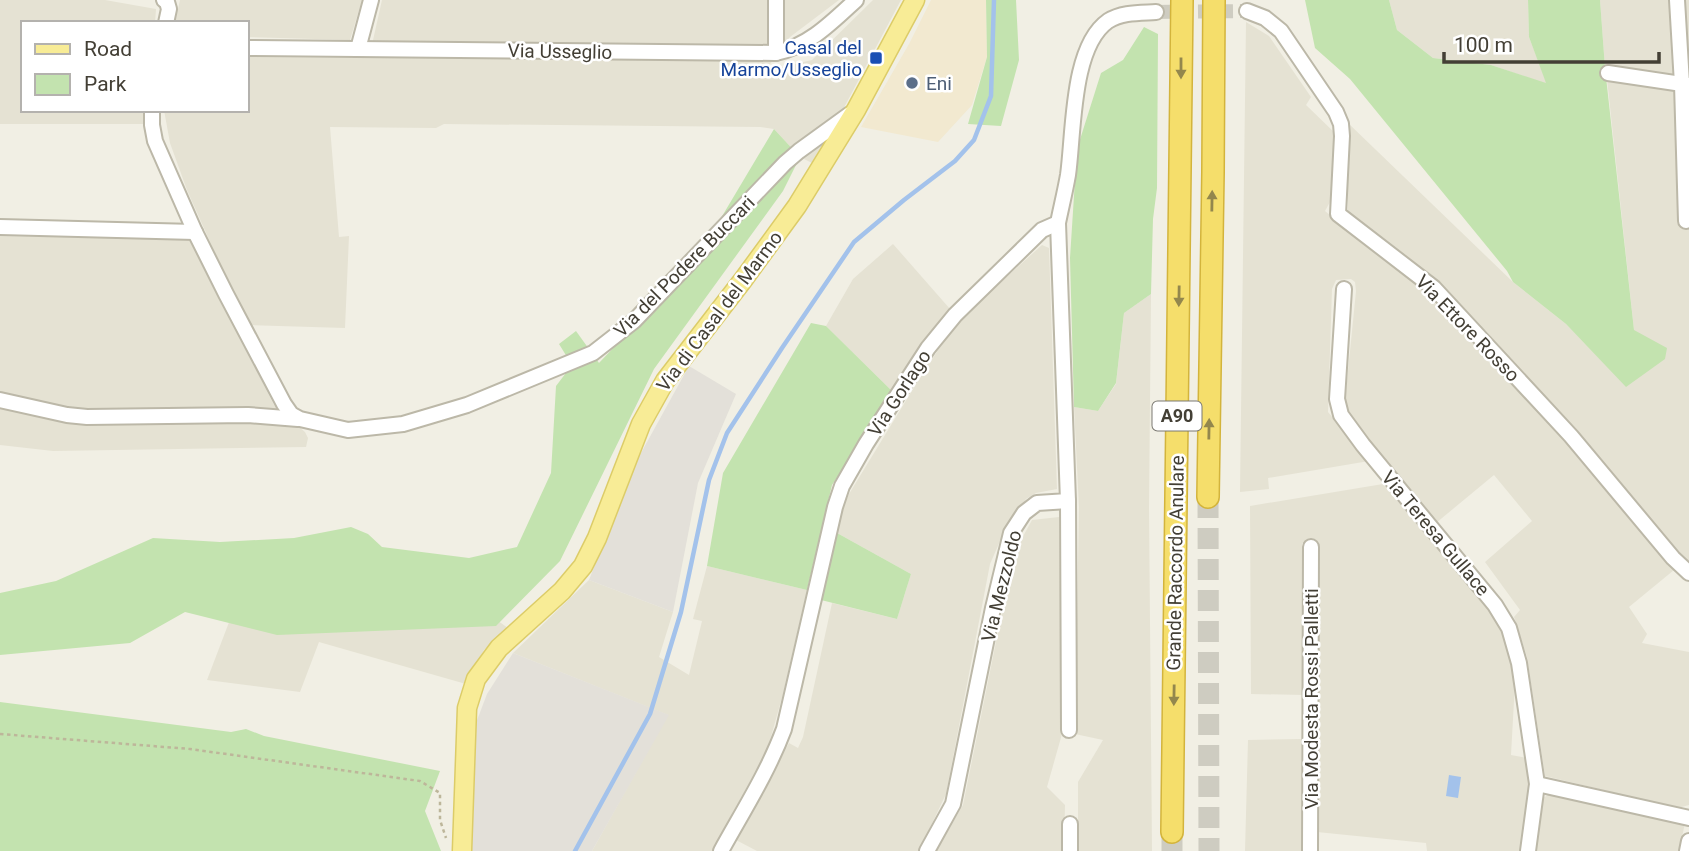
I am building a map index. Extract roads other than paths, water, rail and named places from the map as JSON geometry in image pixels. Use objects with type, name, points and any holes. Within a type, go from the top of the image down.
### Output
[{"type":"highway","name":"Grande Raccordo Anulare","points":[[1172,832],[1182,0]]},
{"type":"highway","name":"Grande Raccordo Anulare","points":[[1208,497],[1214,0]]},
{"type":"main road","name":"Via di Casal del Marmo","points":[[455,846],[467,708],[476,679],[499,648],[577,575],[597,538],[641,424],[665,381],[790,215],[856,110],[915,0]]},
{"type":"street","points":[[164,0],[169,4],[166,21]]},
{"type":"street","points":[[358,49],[371,0]]},
{"type":"street","points":[[776,0],[776,53]]},
{"type":"street","name":"Via Usseglio","points":[[248,48],[776,53],[808,41],[856,0]]},
{"type":"street","points":[[1677,0],[1685,84],[1686,221]]},
{"type":"street","name":"Via Ettore Rosso","points":[[1247,11],[1265,18],[1281,31],[1336,112],[1342,136],[1338,214],[1434,288],[1571,436],[1673,558],[1689,573]]},
{"type":"street","points":[[1069,730],[1068,501],[1058,223],[1068,176],[1084,55],[1101,27],[1114,18],[1127,14],[1156,12]]},
{"type":"street","points":[[1608,73],[1685,84]]},
{"type":"street","name":"Via del Podere Buccari","points":[[0,400],[88,417],[225,415],[300,419],[348,430],[403,424],[467,405],[593,353],[634,321],[785,163],[856,110]]},
{"type":"street","points":[[152,117],[155,141],[195,232],[274,386],[291,414],[300,419]]},
{"type":"street","name":"Via Gorlago","points":[[721,851],[784,729],[842,486],[928,348],[955,315],[1042,230],[1058,223]]},
{"type":"street","points":[[0,227],[195,232]]},
{"type":"street","name":"Via Teresa Gullace","points":[[1344,289],[1338,409],[1346,424],[1485,592],[1506,620],[1511,635],[1537,784],[1528,851]]},
{"type":"street","name":"Via Mezzoldo","points":[[927,851],[953,804],[1011,533],[1024,513],[1037,503],[1068,501]]},
{"type":"street","name":"Via Modesta Rossi Palletti","points":[[1310,851],[1311,547]]},
{"type":"street","points":[[1537,784],[1689,818]]},
{"type":"street","points":[[1070,824],[1070,851]]},
{"type":"street","points":[[1686,851],[1689,841]]},
{"type":"water","points":[[1449,775],[1461,777],[1458,798],[1446,796]]},
{"type":"waterway","points":[[575,851],[650,714],[681,612],[709,480],[727,433],[854,242],[955,161],[974,140],[991,96],[994,0]]},
{"type":"tunnel","points":[[1156,12],[1247,11]]},
{"type":"tunnel","points":[[1208,497],[1209,851]]},
{"type":"tunnel","points":[[1172,832],[1172,851]]},
{"type":"place","name":"Casal del Marmo/Usseglio","points":[[876,58]]},
{"type":"place","name":"Eni","points":[[912,83]]}]
